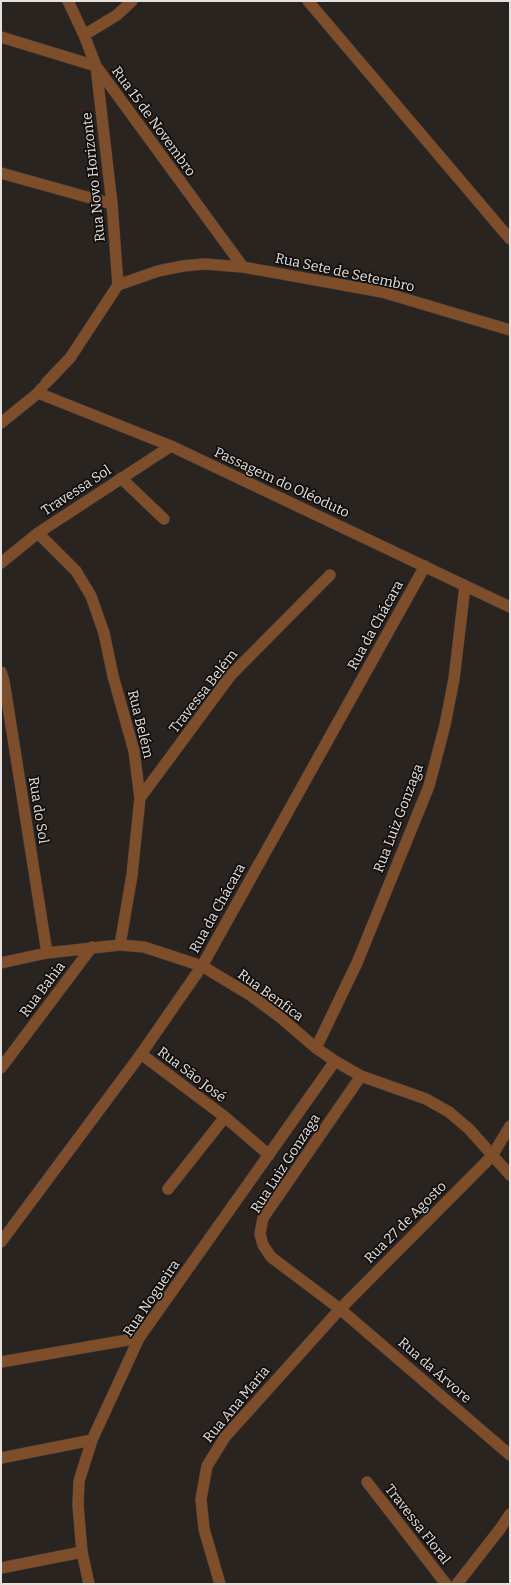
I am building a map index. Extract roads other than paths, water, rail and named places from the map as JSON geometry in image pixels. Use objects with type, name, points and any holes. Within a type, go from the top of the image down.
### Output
[{"type":"street","name":"Rua 15 de Novembro","points":[[68,1],[84,35],[96,66],[243,267]]},
{"type":"street","points":[[84,35],[117,14],[132,1]]},
{"type":"street","points":[[308,1],[510,239]]},
{"type":"street","points":[[1,37],[96,66]]},
{"type":"street","name":"Rua Novo Horizonte","points":[[96,66],[112,204],[118,285]]},
{"type":"street","points":[[1,173],[112,204]]},
{"type":"street","points":[[1,423],[38,393],[70,358],[118,285],[158,271],[183,266],[204,264],[243,267]]},
{"type":"street","name":"Rua Sete de Setembro","points":[[243,267],[382,292],[510,330]]},
{"type":"street","name":"Passagem do Oléoduto","points":[[38,393],[171,446],[510,607]]},
{"type":"street","name":"Travessa Sol","points":[[1,563],[38,533],[171,446]]},
{"type":"street","points":[[122,478],[164,519]]},
{"type":"street","name":"Rua Belém","points":[[38,533],[76,571],[91,596],[104,633],[113,676],[134,751],[140,798],[132,875],[120,945]]},
{"type":"street","name":"Rua da Chácara","points":[[1,1242],[141,1054],[202,966],[425,566]]},
{"type":"street","name":"Travessa Belém","points":[[140,798],[231,674],[330,575]]},
{"type":"street","name":"Rua Luiz Gonzaga","points":[[316,1048],[357,963],[429,786],[445,725],[454,679],[465,586]]},
{"type":"street","name":"Rua do Sol","points":[[1,672],[4,681],[47,953]]},
{"type":"street","name":"Rua Benfica","points":[[1,963],[47,953],[120,945],[144,947],[202,966],[250,995],[335,1062],[361,1076],[426,1099],[449,1112],[469,1129],[510,1175]]},
{"type":"street","name":"Rua Bahia","points":[[1,1068],[92,947]]},
{"type":"street","name":"Rua São José","points":[[141,1054],[225,1117],[269,1155]]},
{"type":"street","name":"Rua Nogueira","points":[[88,1584],[82,1552],[78,1505],[79,1481],[92,1440],[139,1338],[335,1062]]},
{"type":"street","name":"Rua Luiz Gonzaga","points":[[340,1309],[271,1257],[262,1245],[260,1234],[264,1218],[361,1076]]},
{"type":"street","name":"Rua São José","points":[[168,1189],[225,1117]]},
{"type":"street","name":"Rua 27 de Agosto","points":[[340,1309],[492,1156],[510,1126]]},
{"type":"street","name":"Rua da Árvore","points":[[340,1309],[510,1455]]},
{"type":"street","name":"Rua Ana Maria","points":[[220,1584],[204,1529],[201,1499],[207,1466],[225,1437],[340,1309]]},
{"type":"street","points":[[1,1362],[139,1338]]},
{"type":"street","points":[[1,1458],[92,1440]]},
{"type":"street","name":"Travessa Floral","points":[[367,1482],[446,1584]]},
{"type":"street","points":[[457,1584],[510,1514]]},
{"type":"street","points":[[1,1568],[82,1552]]}]
